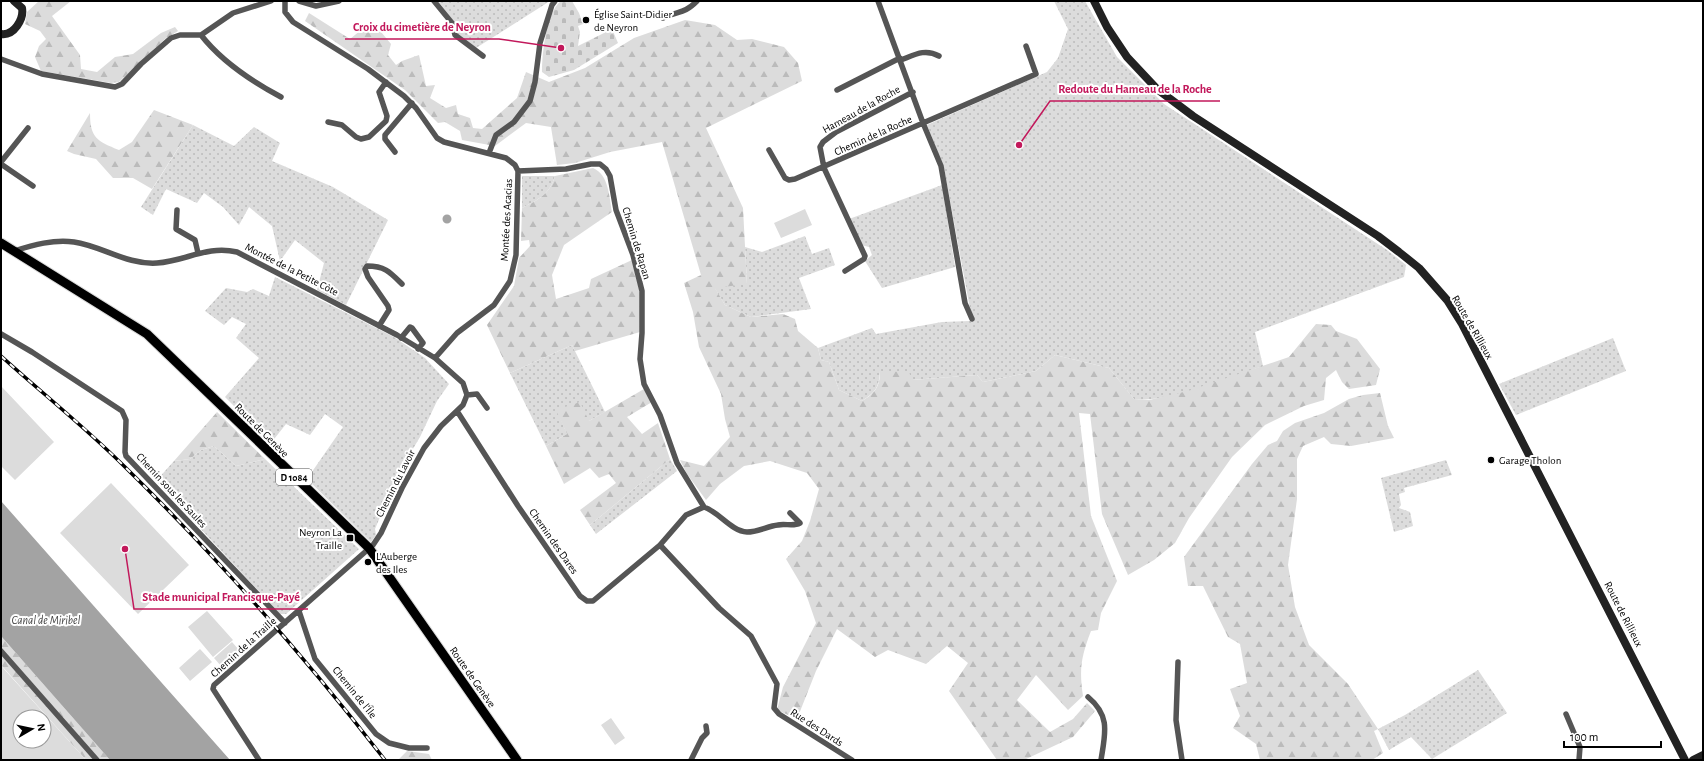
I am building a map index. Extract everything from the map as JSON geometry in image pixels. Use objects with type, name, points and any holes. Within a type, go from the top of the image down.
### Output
[{"type":"main road","name":"Route de Genève","points":[[1,243],[70,287],[129,321],[152,338],[272,457],[369,548],[517,760]]},
{"type":"street","points":[[1,34],[11,32],[22,20],[22,8],[14,1]]},
{"type":"street","points":[[1,59],[42,74],[115,87],[122,84],[141,64],[171,38],[180,35],[201,35],[233,14],[272,1]]},
{"type":"street","points":[[285,1],[285,12],[298,25],[386,82],[412,103],[437,138],[444,142],[489,153],[512,161],[518,171]]},
{"type":"street","points":[[299,1],[316,6],[339,1]]},
{"type":"street","points":[[434,1],[452,23],[455,35],[482,56]]},
{"type":"street","points":[[489,153],[496,135],[514,122],[530,101],[535,82],[540,43],[552,5],[555,1]]},
{"type":"street","points":[[663,18],[670,14],[681,13],[697,1]]},
{"type":"street","name":"Chemin de la Roche","points":[[769,150],[785,178],[789,180],[824,168],[924,123],[878,1]]},
{"type":"street","name":"Route de Rillieux","points":[[1094,1],[1111,34],[1127,57],[1157,89],[1193,116],[1378,236],[1419,268],[1446,300],[1465,331],[1685,760]]},
{"type":"street","points":[[201,35],[210,46],[245,76],[281,97]]},
{"type":"street","points":[[972,319],[965,303],[941,166],[924,123],[1036,74],[1026,46]]},
{"type":"street","points":[[837,90],[900,59],[922,52],[934,53],[939,56]]},
{"type":"street","points":[[328,122],[342,125],[356,137],[361,139],[372,135],[386,121],[387,116],[379,92],[386,82]]},
{"type":"street","name":"Hameau de la Roche","points":[[845,272],[864,259],[865,256],[824,168],[820,152],[823,142],[836,132],[913,92]]},
{"type":"street","points":[[395,152],[385,140],[385,135],[412,103]]},
{"type":"street","points":[[28,128],[1,163],[33,186]]},
{"type":"street","name":"Chemin de Rapan","points":[[518,171],[566,169],[591,164],[600,164],[606,169],[610,176],[616,210],[633,255],[642,291],[642,333],[640,359],[643,377],[660,415],[677,463],[704,507]]},
{"type":"street","name":"Montée des Acacias","points":[[435,358],[457,333],[494,305],[510,281],[516,255],[518,171]]},
{"type":"street","points":[[177,210],[176,228],[195,240],[198,253]]},
{"type":"street","name":"Montée de la Petite Côte","points":[[14,252],[32,245],[64,241],[80,244],[129,260],[142,262],[165,262],[218,249],[237,252],[379,326],[435,358],[463,383],[467,394]]},
{"type":"street","points":[[379,326],[388,310],[388,306],[368,277],[365,269],[367,266],[380,266],[390,272],[402,284]]},
{"type":"street","points":[[401,338],[410,327],[412,328],[423,342],[418,349]]},
{"type":"street","name":"Chemin sous les Saules","points":[[1,334],[32,352],[122,411],[126,420],[124,452],[126,456],[285,623]]},
{"type":"street","points":[[457,411],[463,405],[467,394],[477,394],[487,408]]},
{"type":"street","name":"Chemin du Lavoir","points":[[369,548],[381,533],[411,469],[424,448],[441,426],[457,411]]},
{"type":"street","name":"Chemin des Dares","points":[[457,411],[518,506],[580,596],[587,601],[593,601],[660,545],[686,515],[704,507]]},
{"type":"street","points":[[704,507],[710,509],[737,528],[746,532],[780,524],[796,525],[800,523],[790,513]]},
{"type":"street","name":"Rue des Dards","points":[[660,545],[719,608],[751,636],[777,684],[774,708],[779,714],[852,760]]},
{"type":"street","name":"Chemin de la Traille","points":[[259,760],[212,689],[214,685],[369,548]]},
{"type":"street","name":"Chemin de l'Île","points":[[299,611],[315,659],[376,734],[390,744],[409,748],[427,748]]},
{"type":"street","points":[[1,651],[97,760]]},
{"type":"street","points":[[1178,662],[1176,720],[1182,760]]},
{"type":"street","points":[[1088,697],[1096,704],[1103,715],[1105,733],[1100,760]]},
{"type":"street","points":[[1566,714],[1580,747],[1579,760]]},
{"type":"street","points":[[691,760],[702,738],[707,733],[706,726]]},
{"type":"street","points":[[1693,760],[1703,755]]},
{"type":"green space","points":[[39,1],[71,1],[52,16],[80,55],[81,69],[97,72],[115,57],[133,54],[161,33],[175,27],[178,31],[165,39],[119,82],[111,83],[41,71],[35,57],[39,46],[46,39],[40,31],[25,24],[27,12]]},
{"type":"green space","points":[[438,1],[550,1],[476,48],[458,34],[456,24]]},
{"type":"green space","points":[[561,1],[572,1],[579,13],[583,24],[578,26],[580,32],[578,46],[612,29],[618,43],[574,70],[549,77],[542,72],[544,45],[548,24],[552,14]]},
{"type":"green space","points":[[1054,1],[1085,1],[1117,57],[1164,104],[1387,250],[1406,265],[1404,277],[1255,332],[1263,366],[1216,383],[1165,397],[1134,399],[1109,368],[1055,355],[1036,371],[983,382],[977,375],[912,380],[880,371],[876,389],[871,395],[862,401],[839,390],[829,362],[821,360],[818,348],[872,328],[876,334],[942,322],[970,321],[971,314],[944,168],[927,125],[1047,72],[1058,58],[1068,29]]},
{"type":"green space","points":[[309,13],[350,39],[372,21],[391,44],[388,55],[396,65],[402,61],[419,55],[426,86],[435,85],[430,98],[446,108],[456,105],[458,114],[470,118],[473,128],[482,129],[517,98],[526,72],[549,82],[585,68],[634,38],[685,20],[715,25],[737,40],[752,39],[784,47],[798,63],[802,81],[706,128],[743,208],[747,284],[715,288],[725,305],[751,317],[783,314],[795,319],[798,331],[818,348],[821,360],[829,362],[839,390],[862,401],[876,389],[880,371],[909,372],[912,380],[977,375],[983,382],[1036,371],[1055,355],[1109,368],[1134,399],[1149,400],[1188,391],[1289,357],[1316,324],[1331,325],[1336,331],[1357,339],[1380,369],[1376,385],[1349,389],[1342,382],[1336,370],[1326,378],[1324,400],[1304,406],[1265,425],[1232,457],[1189,518],[1175,543],[1154,560],[1128,575],[1102,514],[1090,414],[1079,413],[1091,516],[1117,581],[1101,613],[1098,630],[1091,631],[1085,648],[1081,670],[1083,696],[1068,710],[1036,675],[1017,700],[1050,732],[1073,719],[1087,703],[1095,711],[1073,737],[1024,760],[997,760],[949,691],[968,663],[947,646],[926,664],[888,650],[875,657],[837,629],[816,671],[797,719],[777,710],[783,687],[816,623],[805,591],[786,559],[802,541],[810,521],[819,489],[807,473],[770,461],[744,466],[720,484],[706,500],[687,474],[680,460],[704,466],[730,437],[725,419],[721,394],[699,347],[693,312],[684,283],[701,275],[662,142],[610,152],[575,163],[557,165],[551,127],[526,123],[495,146],[462,140],[460,131],[445,122],[438,123],[405,90],[305,21]]},
{"type":"green space","points":[[154,110],[193,125],[152,189],[133,178],[113,178],[96,159],[67,151],[90,113],[91,128],[96,138],[119,150],[132,142]]},
{"type":"green space","points":[[193,125],[234,146],[254,127],[280,143],[272,161],[333,187],[388,220],[346,305],[317,290],[324,263],[295,240],[280,261],[272,226],[249,207],[239,225],[223,207],[204,193],[197,203],[166,189],[153,215],[141,207]]},
{"type":"green space","points":[[593,168],[598,171],[605,181],[609,193],[612,212],[564,245],[552,275],[556,299],[589,288],[591,279],[632,260],[640,293],[640,332],[575,351],[572,345],[510,373],[487,325],[514,286],[519,258],[530,246],[529,240],[521,241],[522,208],[543,196],[553,182],[555,176]]},
{"type":"green space","points":[[522,176],[555,176],[547,192],[543,196],[522,208]]},
{"type":"green space","points":[[942,185],[955,267],[882,288],[865,261],[872,255],[869,247],[861,245],[849,219]]},
{"type":"green space","points":[[805,209],[812,225],[781,238],[774,223]]},
{"type":"green space","points":[[805,236],[812,254],[829,248],[835,265],[799,278],[811,309],[751,317],[725,305],[714,287],[747,283],[745,247],[762,252]]},
{"type":"green space","points":[[275,277],[394,337],[425,358],[449,384],[437,401],[420,437],[398,474],[375,529],[376,535],[371,542],[307,479],[343,427],[325,414],[310,435],[286,424],[271,443],[225,397],[259,358],[236,338],[246,324],[232,317],[224,325],[205,311],[226,288],[247,292],[253,289],[269,296]]},
{"type":"green space","points":[[1613,338],[1626,371],[1516,415],[1499,384]]},
{"type":"green space","points":[[572,345],[605,412],[589,421],[557,410],[567,434],[546,446],[510,373]]},
{"type":"green space","points":[[1,386],[54,442],[15,480],[1,466]]},
{"type":"green space","points":[[644,389],[652,402],[627,417],[642,434],[658,423],[670,459],[590,525],[580,510],[616,483],[609,474],[599,478],[590,468],[564,484],[546,446],[567,434],[556,410],[580,402],[589,421]]},
{"type":"green space","points":[[1380,393],[1388,426],[1394,438],[1351,446],[1331,444],[1324,437],[1303,446],[1297,459],[1297,499],[1288,565],[1295,607],[1309,645],[1348,684],[1378,729],[1374,731],[1383,753],[1372,760],[1260,760],[1256,744],[1233,728],[1240,716],[1230,689],[1247,683],[1240,644],[1228,637],[1203,586],[1188,586],[1184,557],[1252,464],[1268,445],[1277,441],[1283,431],[1295,423],[1324,413],[1349,399],[1363,395]]},
{"type":"green space","points":[[217,412],[265,459],[236,466],[214,446],[201,450],[190,459],[174,461]]},
{"type":"green space","points":[[214,446],[236,466],[265,459],[359,549],[286,614],[280,614],[156,481],[174,461],[190,459],[201,450]]},
{"type":"green space","points":[[670,459],[677,471],[596,534],[590,525]]},
{"type":"green space","points":[[1446,460],[1452,475],[1404,488],[1405,492],[1399,494],[1401,505],[1399,508],[1410,512],[1413,526],[1394,532],[1381,478]]},
{"type":"green space","points":[[111,483],[189,565],[138,614],[60,533]]},
{"type":"green space","points":[[207,611],[233,640],[213,657],[188,627]]},
{"type":"green space","points":[[1,636],[110,760],[86,760],[52,722],[52,709],[40,709],[1,665]]},
{"type":"green space","points":[[232,642],[239,650],[221,666],[214,658]]},
{"type":"green space","points":[[200,649],[212,662],[190,681],[179,668]]},
{"type":"green space","points":[[1,665],[40,709],[12,709],[12,749],[52,749],[52,722],[86,760],[1,760]]},
{"type":"green space","points":[[1478,670],[1507,713],[1432,759],[1411,737],[1389,750],[1378,729],[1405,715]]},
{"type":"green space","points":[[611,718],[625,738],[615,745],[601,725]]},
{"type":"green space","points":[[407,751],[429,754],[432,760],[398,760]]},
{"type":"water","points":[[445,215],[449,215],[451,219],[449,223],[445,223],[443,221],[443,217]]},
{"type":"water","name":"Canal de Miribel","points":[[1,501],[230,760],[110,760],[1,636]]},
{"type":"railway","points":[[1,356],[79,424],[160,501],[260,609],[324,684],[385,760]]},
{"type":"place","name":"Église Saint-Didier de Neyron","points":[[586,20]]},
{"type":"place","name":"Croix du cimetière de Neyron","points":[[561,48]]},
{"type":"place","name":"Redoute du Hameau de la Roche","points":[[1019,145]]},
{"type":"place","name":"Garage Tholon","points":[[1491,460]]},
{"type":"place","name":"Neyron La Traille","points":[[350,538]]},
{"type":"place","name":"Stade municipal Francisque-Payé","points":[[125,549]]},
{"type":"place","name":"L'Auberge des Iles","points":[[368,562]]}]
